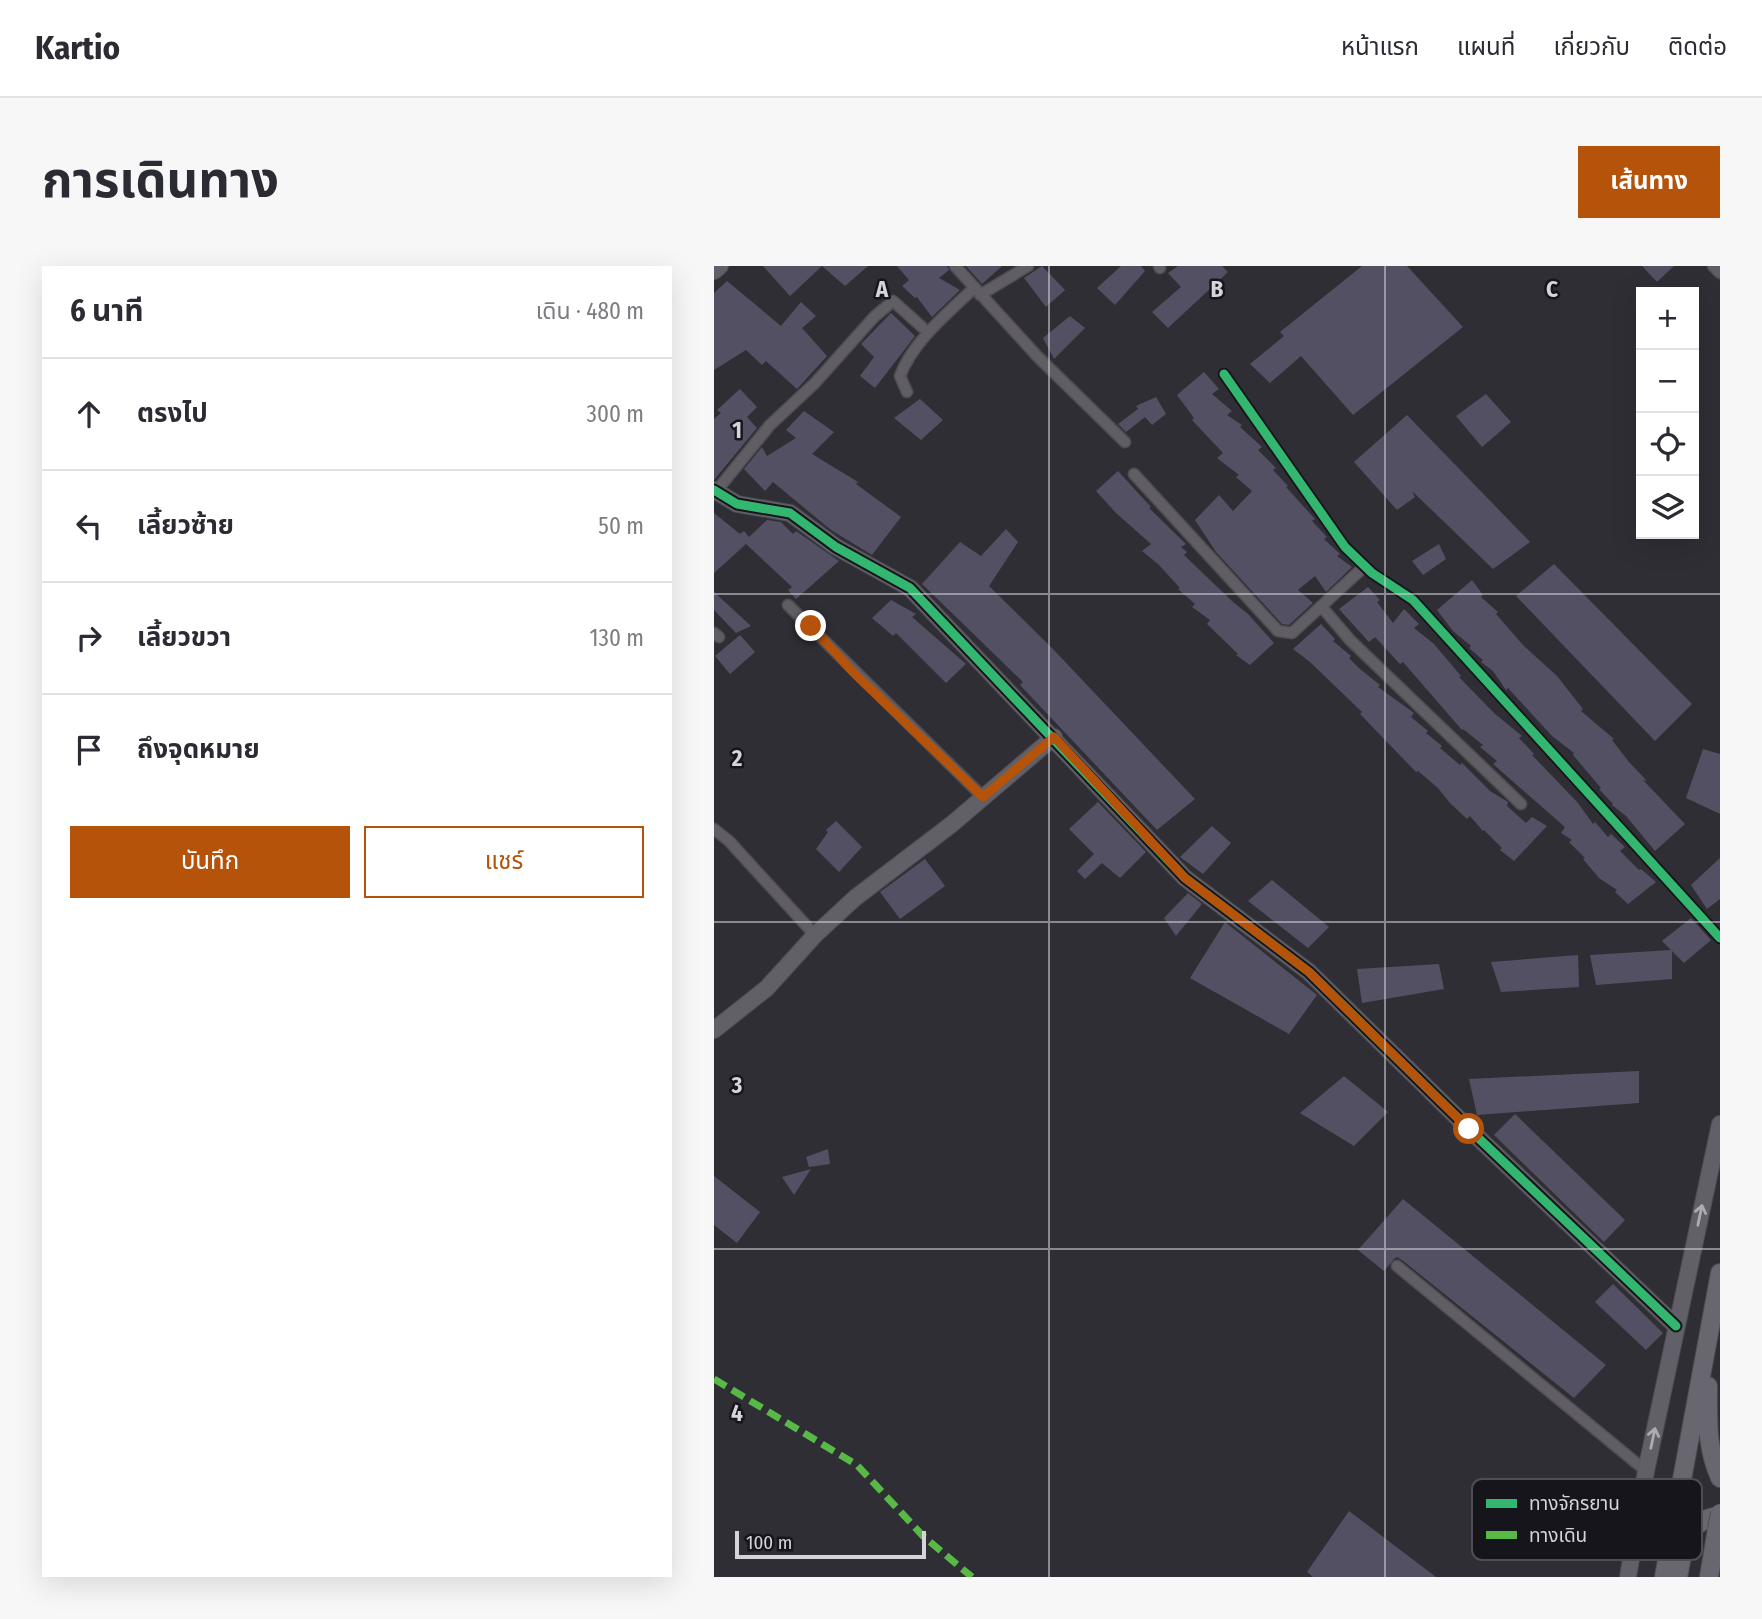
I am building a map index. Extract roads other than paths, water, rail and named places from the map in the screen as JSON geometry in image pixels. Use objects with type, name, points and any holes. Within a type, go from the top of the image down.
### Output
[{"type":"main road","points":[[1682,1479],[1720,1273]]},
{"type":"main road","points":[[1706,1349],[1707,1436],[1720,1478]]},
{"type":"main road","points":[[1709,1577],[1719,1519]]},
{"type":"street","points":[[714,271],[720,266]]},
{"type":"street","points":[[955,266],[1037,356],[1125,442]]},
{"type":"street","points":[[907,393],[900,376],[935,326],[977,292],[1028,266]]},
{"type":"street","points":[[1713,266],[1720,273]]},
{"type":"street","points":[[922,327],[893,301],[874,317],[815,383],[770,425],[715,492],[737,504],[790,513],[836,547],[910,588],[1185,878],[1309,972],[1676,1326]]},
{"type":"street","points":[[1224,374],[1345,547],[1365,566],[1413,600],[1720,938]]},
{"type":"street","points":[[1134,474],[1278,631],[1292,633],[1365,566]]},
{"type":"street","points":[[788,605],[983,797]]},
{"type":"street","points":[[1321,606],[1350,640],[1521,804]]},
{"type":"street","points":[[714,1030],[767,989],[815,935],[855,898],[1054,737]]},
{"type":"street","points":[[714,829],[729,841],[815,935]]},
{"type":"street","points":[[1645,1479],[1720,1124]]},
{"type":"street","points":[[1397,1266],[1646,1471]]}]
